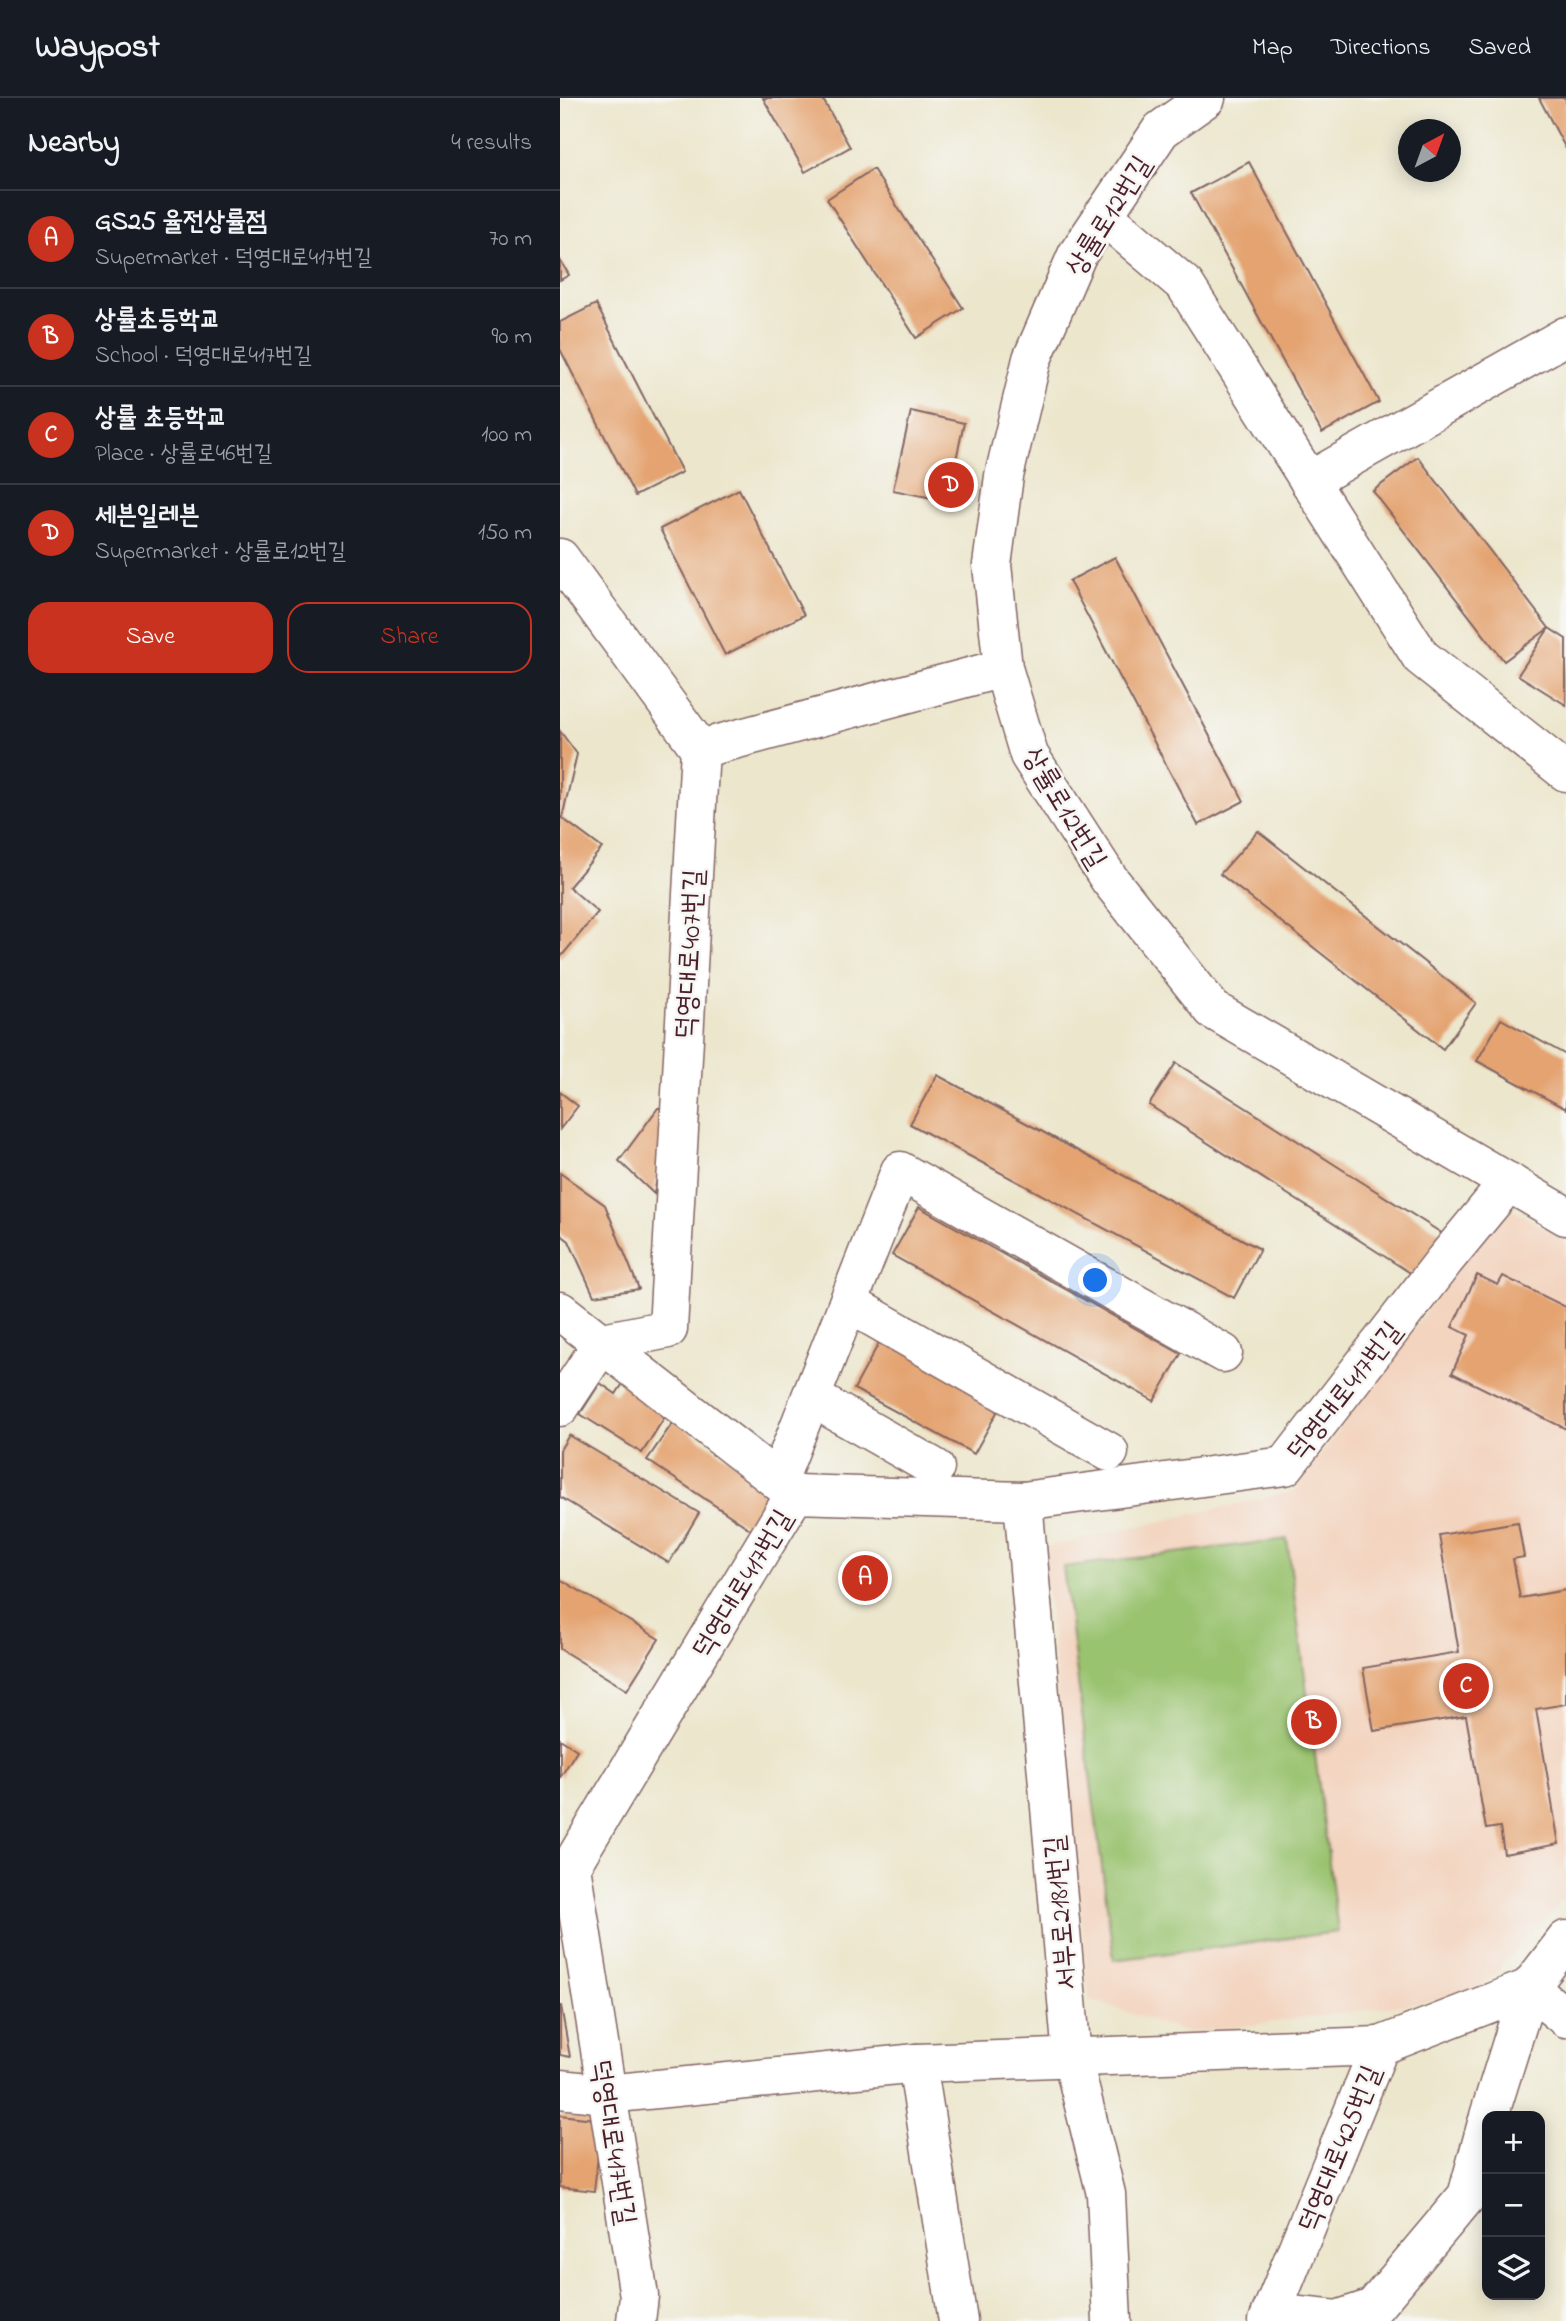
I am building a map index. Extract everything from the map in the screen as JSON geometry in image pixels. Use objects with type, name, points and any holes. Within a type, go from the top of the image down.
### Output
[{"type":"street","name":"상률로12번길","points":[[1206,98],[1161,130],[1103,215],[1077,255],[1032,359],[1004,476],[992,565],[1003,667],[1030,755],[1110,879],[1213,1010],[1566,1216]]},
{"type":"street","points":[[1103,215],[1185,285],[1422,657],[1566,772]]},
{"type":"street","points":[[1309,481],[1563,343]]},
{"type":"street","points":[[560,558],[700,749],[1003,667]]},
{"type":"street","name":"덕영대로407번길","points":[[603,1342],[668,1329],[700,749]]},
{"type":"street","points":[[560,1311],[787,1487],[811,1397],[900,1171],[1223,1353]]},
{"type":"street","name":"덕영대로417번길","points":[[636,2321],[639,2296],[571,1866],[787,1487],[1023,1501],[1284,1466],[1509,1182]]},
{"type":"street","points":[[848,1303],[1109,1452]]},
{"type":"street","points":[[560,1407],[603,1342]]},
{"type":"street","points":[[811,1397],[936,1468]]},
{"type":"street","name":"서부로2181번길","points":[[1023,1501],[1072,2057],[1106,2194],[1112,2321]]},
{"type":"street","points":[[1491,2111],[1529,1988],[1566,1940]]},
{"type":"street","points":[[1529,1988],[1566,2018]]},
{"type":"street","name":"덕영대로425번길","points":[[1269,2317],[1380,2046],[1529,1988]]},
{"type":"street","points":[[560,2089],[607,2094],[917,2063],[1380,2046]]},
{"type":"street","points":[[917,2063],[958,2321]]},
{"type":"street","points":[[1269,2317],[1337,2320],[1376,2317],[1467,2196],[1482,2141]]},
{"type":"shaded area","points":[[1505,1205],[1566,1241],[1566,1897],[1474,1996],[1188,2033],[1089,1999],[1043,1548],[1294,1491]]},
{"type":"green space","points":[[1287,1539],[1338,1932],[1114,1960],[1063,1567]]},
{"type":"building","points":[[763,98],[822,98],[850,147],[805,172]]},
{"type":"building","points":[[1539,98],[1566,98],[1566,149]]},
{"type":"building","points":[[1249,162],[1379,402],[1322,433],[1191,193]]},
{"type":"building","points":[[873,169],[963,308],[916,338],[827,199]]},
{"type":"building","points":[[560,260],[569,275],[560,280]]},
{"type":"building","points":[[596,304],[682,472],[635,496],[560,349],[560,322]]},
{"type":"building","points":[[911,411],[964,423],[947,501],[893,490]]},
{"type":"building","points":[[1418,457],[1549,628],[1504,661],[1373,491]]},
{"type":"building","points":[[739,489],[804,615],[725,655],[660,529]]},
{"type":"building","points":[[1115,557],[1244,801],[1198,825],[1069,581]]},
{"type":"building","points":[[1549,628],[1566,639],[1566,705],[1518,675]]},
{"type":"building","points":[[560,731],[577,754],[562,818],[602,848],[569,887],[598,912],[560,958]]},
{"type":"building","points":[[1258,831],[1476,1003],[1443,1049],[1220,874]]},
{"type":"building","points":[[1501,1019],[1566,1055],[1566,1109],[1477,1061]]},
{"type":"building","points":[[1176,1063],[1443,1234],[1415,1276],[1149,1105]]},
{"type":"building","points":[[937,1075],[1260,1249],[1234,1298],[910,1124]]},
{"type":"building","points":[[560,1092],[578,1106],[560,1129]]},
{"type":"building","points":[[671,1107],[654,1194],[619,1161],[658,1108]]},
{"type":"building","points":[[560,1173],[605,1205],[639,1289],[594,1296],[569,1241],[560,1234]]},
{"type":"building","points":[[919,1207],[1181,1354],[1154,1401],[892,1255]]},
{"type":"building","points":[[1477,1275],[1498,1285],[1503,1276],[1566,1307],[1566,1429],[1452,1373],[1469,1335],[1452,1327]]},
{"type":"building","points":[[886,1330],[1006,1396],[974,1454],[854,1389]]},
{"type":"building","points":[[624,1382],[669,1410],[642,1453],[580,1414],[600,1383],[616,1394]]},
{"type":"building","points":[[674,1421],[782,1495],[759,1535],[647,1460]]},
{"type":"building","points":[[569,1435],[699,1513],[669,1563],[560,1497],[560,1450]]},
{"type":"building","points":[[1518,1522],[1524,1557],[1513,1559],[1520,1598],[1566,1590],[1566,1704],[1536,1709],[1559,1844],[1504,1854],[1500,1827],[1486,1829],[1466,1716],[1374,1731],[1363,1668],[1459,1652],[1439,1535]]},
{"type":"building","points":[[560,1579],[659,1639],[627,1690],[560,1649]]},
{"type":"building","points":[[560,1739],[577,1750],[560,1778]]},
{"type":"building","points":[[561,2006],[570,2057],[560,2055]]},
{"type":"building","points":[[560,2115],[602,2120],[594,2191],[560,2187]]},
{"type":"place","name":"세븐일레븐","points":[[951,485]]},
{"type":"place","name":"GS25 율전상률점","points":[[865,1578]]},
{"type":"place","name":"상률 초등학교","points":[[1466,1686]]},
{"type":"place","name":"상률초등학교","points":[[1314,1722]]}]
